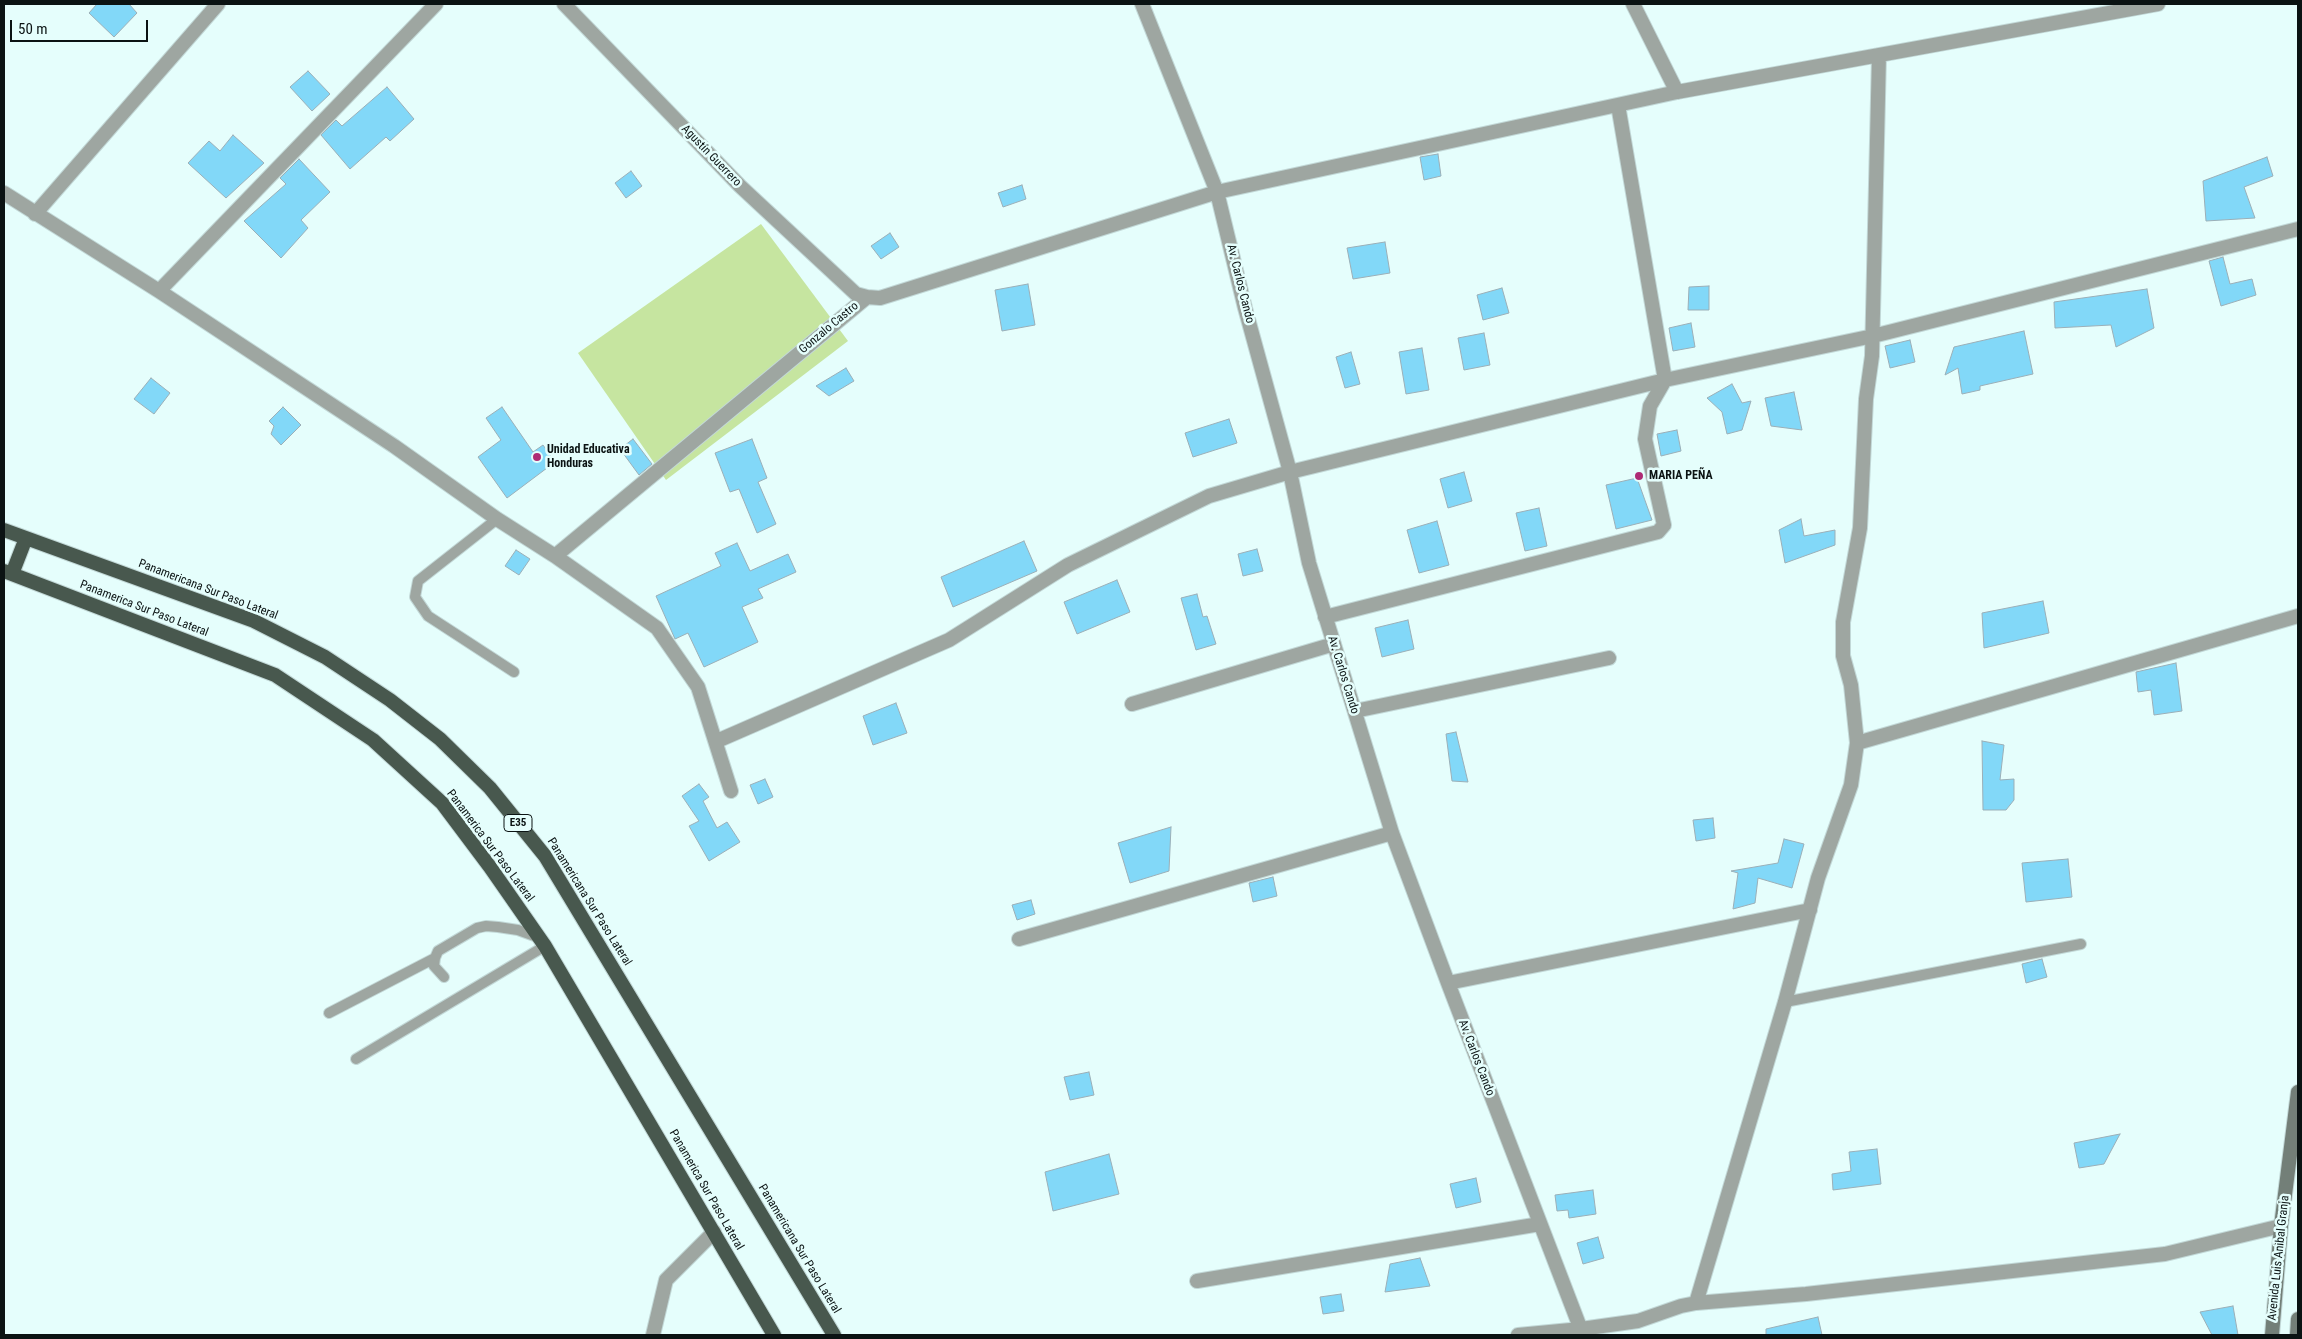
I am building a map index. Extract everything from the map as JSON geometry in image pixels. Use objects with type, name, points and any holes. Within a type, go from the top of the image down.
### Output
[{"type":"highway","name":"Panamericana Sur Paso Lateral","points":[[4,530],[254,621],[325,657],[390,700],[440,739],[490,788],[544,856],[834,1335]]},
{"type":"highway","points":[[8,572],[26,538]]},
{"type":"highway","name":"Panamerica Sur Paso Lateral","points":[[8,572],[275,675],[373,740],[442,803],[490,867],[542,942],[774,1335]]},
{"type":"main road","name":"Avenida Luis Anibal Granja","points":[[2272,1335],[2281,1226],[2294,1165],[2298,1092]]},
{"type":"main road","name":"Avenida Luis Anibal Granja","points":[[2297,1335],[2298,1319]]},
{"type":"street","points":[[36,214],[218,4]]},
{"type":"street","points":[[159,291],[436,4]]},
{"type":"street","name":"Agustín Guerrero","points":[[564,4],[740,186],[856,294],[867,297]]},
{"type":"street","name":"Av. Carlos Cando","points":[[1142,4],[1217,192],[1245,308],[1290,472],[1309,563],[1392,833],[1582,1332]]},
{"type":"street","points":[[1634,4],[1677,92]]},
{"type":"street","name":"Gonzalo Castro","points":[[555,556],[867,297],[880,298],[1217,192],[1677,92],[2158,4]]},
{"type":"street","points":[[1696,1303],[1784,1002],[1818,878],[1851,785],[1857,743],[1851,685],[1843,656],[1844,622],[1860,528],[1866,399],[1873,336],[1879,55]]},
{"type":"street","points":[[1325,617],[1658,532],[1664,524],[1645,439],[1650,406],[1666,380],[1618,105]]},
{"type":"street","points":[[4,193],[159,291],[394,446],[657,628],[698,687],[717,741],[731,791]]},
{"type":"street","points":[[717,741],[949,640],[1068,565],[1209,496],[1290,472],[1666,380],[1873,336],[2298,229]]},
{"type":"street","points":[[1857,743],[2298,616]]},
{"type":"street","points":[[1132,704],[1334,644]]},
{"type":"street","points":[[1355,711],[1609,658]]},
{"type":"street","points":[[1019,939],[1392,833]]},
{"type":"street","points":[[1448,983],[1810,910]]},
{"type":"street","points":[[1197,1281],[1540,1224]]},
{"type":"street","points":[[1518,1335],[1582,1332],[1638,1321],[1696,1303],[1825,1292],[2165,1254],[2281,1226]]},
{"type":"street","points":[[653,1335],[666,1280],[714,1232]]},
{"type":"lane","points":[[497,519],[418,581],[415,597],[428,616],[514,672]]},
{"type":"lane","points":[[444,977],[434,966],[438,951],[477,928],[486,926],[518,930],[542,942]]},
{"type":"lane","points":[[356,1059],[542,942]]},
{"type":"lane","points":[[1784,1002],[2081,944]]},
{"type":"lane","points":[[330,1013],[435,958]]},
{"type":"green space","points":[[761,224],[848,341],[666,480],[578,353]]},
{"type":"building","points":[[97,4],[129,4],[137,13],[114,37],[89,13]]},
{"type":"building","points":[[308,71],[330,94],[312,111],[290,87]]},
{"type":"building","points":[[387,87],[414,119],[390,141],[386,137],[350,169],[321,135],[336,120],[342,126]]},
{"type":"building","points":[[233,135],[264,163],[226,198],[188,163],[209,141],[220,151]]},
{"type":"building","points":[[1438,154],[1441,176],[1424,180],[1420,157]]},
{"type":"building","points":[[2267,157],[2273,176],[2244,187],[2255,218],[2206,221],[2203,181]]},
{"type":"building","points":[[299,159],[330,192],[301,220],[308,228],[281,258],[244,221],[286,184],[280,178]]},
{"type":"building","points":[[631,171],[642,186],[626,198],[615,183]]},
{"type":"building","points":[[1022,185],[1026,199],[1003,207],[998,193]]},
{"type":"building","points":[[890,233],[899,247],[881,259],[871,246]]},
{"type":"building","points":[[1385,242],[1390,273],[1353,279],[1347,248]]},
{"type":"building","points":[[2223,257],[2230,284],[2252,279],[2256,295],[2221,306],[2209,261]]},
{"type":"building","points":[[1028,284],[1035,325],[1002,331],[995,290]]},
{"type":"building","points":[[1709,286],[1709,310],[1688,310],[1689,287]]},
{"type":"building","points":[[1502,288],[1509,313],[1483,320],[1477,295]]},
{"type":"building","points":[[2147,289],[2154,328],[2116,347],[2111,325],[2055,328],[2054,302]]},
{"type":"building","points":[[1691,323],[1695,347],[1673,351],[1669,328]]},
{"type":"building","points":[[2024,331],[2033,374],[1980,386],[1980,390],[1962,394],[1958,368],[1945,375],[1954,347]]},
{"type":"building","points":[[1484,333],[1490,365],[1464,370],[1458,338]]},
{"type":"building","points":[[1910,340],[1915,362],[1890,368],[1885,346]]},
{"type":"building","points":[[1422,348],[1429,390],[1406,394],[1399,352]]},
{"type":"building","points":[[1351,352],[1360,384],[1345,388],[1336,357]]},
{"type":"building","points":[[846,368],[854,381],[829,396],[816,386]]},
{"type":"building","points":[[151,378],[170,393],[154,414],[134,399]]},
{"type":"building","points":[[1732,384],[1742,403],[1751,401],[1742,430],[1727,434],[1722,412],[1707,398]]},
{"type":"building","points":[[1794,392],[1802,430],[1771,426],[1765,398]]},
{"type":"building","points":[[283,407],[301,425],[281,445],[271,434],[274,426],[269,421]]},
{"type":"building","points":[[502,407],[533,452],[543,445],[555,462],[507,498],[478,457],[501,440],[486,418]]},
{"type":"building","points":[[1229,419],[1237,443],[1193,457],[1185,433]]},
{"type":"building","points":[[1677,430],[1681,451],[1661,456],[1657,434]]},
{"type":"building","points":[[633,439],[652,464],[639,475],[620,449]]},
{"type":"building","points":[[752,439],[767,478],[758,482],[776,524],[757,533],[739,489],[730,492],[715,453]]},
{"type":"building","points":[[1464,472],[1472,501],[1448,508],[1440,479]]},
{"type":"building","points":[[1637,478],[1652,520],[1616,529],[1606,485]]},
{"type":"building","points":[[1539,508],[1547,546],[1525,551],[1516,513]]},
{"type":"building","points":[[1801,519],[1804,536],[1835,530],[1835,545],[1785,563],[1779,530]]},
{"type":"building","points":[[1437,521],[1449,565],[1419,573],[1407,530]]},
{"type":"building","points":[[1024,541],[1037,571],[953,607],[941,577]]},
{"type":"building","points":[[737,543],[750,571],[788,554],[796,572],[758,589],[763,598],[742,607],[758,642],[704,667],[688,633],[675,639],[656,596],[721,566],[715,553]]},
{"type":"building","points":[[1257,549],[1263,571],[1243,576],[1238,554]]},
{"type":"building","points":[[516,550],[530,559],[519,575],[505,566]]},
{"type":"building","points":[[1117,580],[1130,612],[1077,634],[1064,602]]},
{"type":"building","points":[[1197,594],[1203,617],[1207,616],[1216,644],[1196,650],[1181,598]]},
{"type":"building","points":[[2043,601],[2049,633],[1984,648],[1982,613]]},
{"type":"building","points":[[1408,620],[1414,649],[1382,657],[1375,628]]},
{"type":"building","points":[[2176,663],[2182,711],[2154,715],[2151,690],[2138,692],[2136,672]]},
{"type":"building","points":[[896,703],[907,733],[873,745],[863,716]]},
{"type":"building","points":[[1456,732],[1468,782],[1452,781],[1446,734]]},
{"type":"building","points":[[1982,741],[2004,745],[2000,780],[2014,779],[2014,800],[2006,810],[1983,810]]},
{"type":"building","points":[[765,779],[773,797],[758,804],[750,785]]},
{"type":"building","points":[[699,784],[709,797],[703,801],[717,828],[727,822],[740,842],[709,861],[689,826],[699,821],[682,796]]},
{"type":"building","points":[[1713,818],[1715,838],[1696,841],[1693,820]]},
{"type":"building","points":[[1171,827],[1169,871],[1130,883],[1118,843]]},
{"type":"building","points":[[1784,839],[1804,844],[1792,888],[1758,878],[1755,903],[1733,909],[1738,873],[1731,871],[1778,863]]},
{"type":"building","points":[[2068,859],[2072,897],[2026,902],[2022,863]]},
{"type":"building","points":[[1273,877],[1277,896],[1253,902],[1249,883]]},
{"type":"building","points":[[1031,900],[1035,914],[1017,920],[1012,905]]},
{"type":"building","points":[[2042,959],[2047,977],[2026,983],[2022,964]]},
{"type":"building","points":[[1089,1072],[1094,1095],[1070,1100],[1064,1077]]},
{"type":"building","points":[[2120,1134],[2104,1164],[2079,1168],[2074,1143]]},
{"type":"building","points":[[1877,1149],[1881,1184],[1833,1190],[1832,1174],[1851,1171],[1849,1152]]},
{"type":"building","points":[[1109,1154],[1119,1194],[1053,1211],[1045,1172]]},
{"type":"building","points":[[1476,1178],[1481,1202],[1456,1208],[1450,1184]]},
{"type":"building","points":[[1593,1190],[1596,1214],[1569,1218],[1568,1210],[1557,1211],[1555,1195]]},
{"type":"building","points":[[1598,1237],[1604,1258],[1583,1264],[1577,1243]]},
{"type":"building","points":[[1420,1258],[1430,1286],[1385,1292],[1390,1264]]},
{"type":"building","points":[[1341,1294],[1344,1311],[1323,1314],[1320,1297]]},
{"type":"building","points":[[2233,1306],[2238,1335],[2212,1335],[2200,1312]]},
{"type":"building","points":[[1818,1317],[1822,1335],[1766,1335],[1766,1329]]},
{"type":"place","name":"Unidad Educativa Honduras","points":[[537,457]]},
{"type":"place","name":"MARIA PEÑA","points":[[1639,476]]}]
